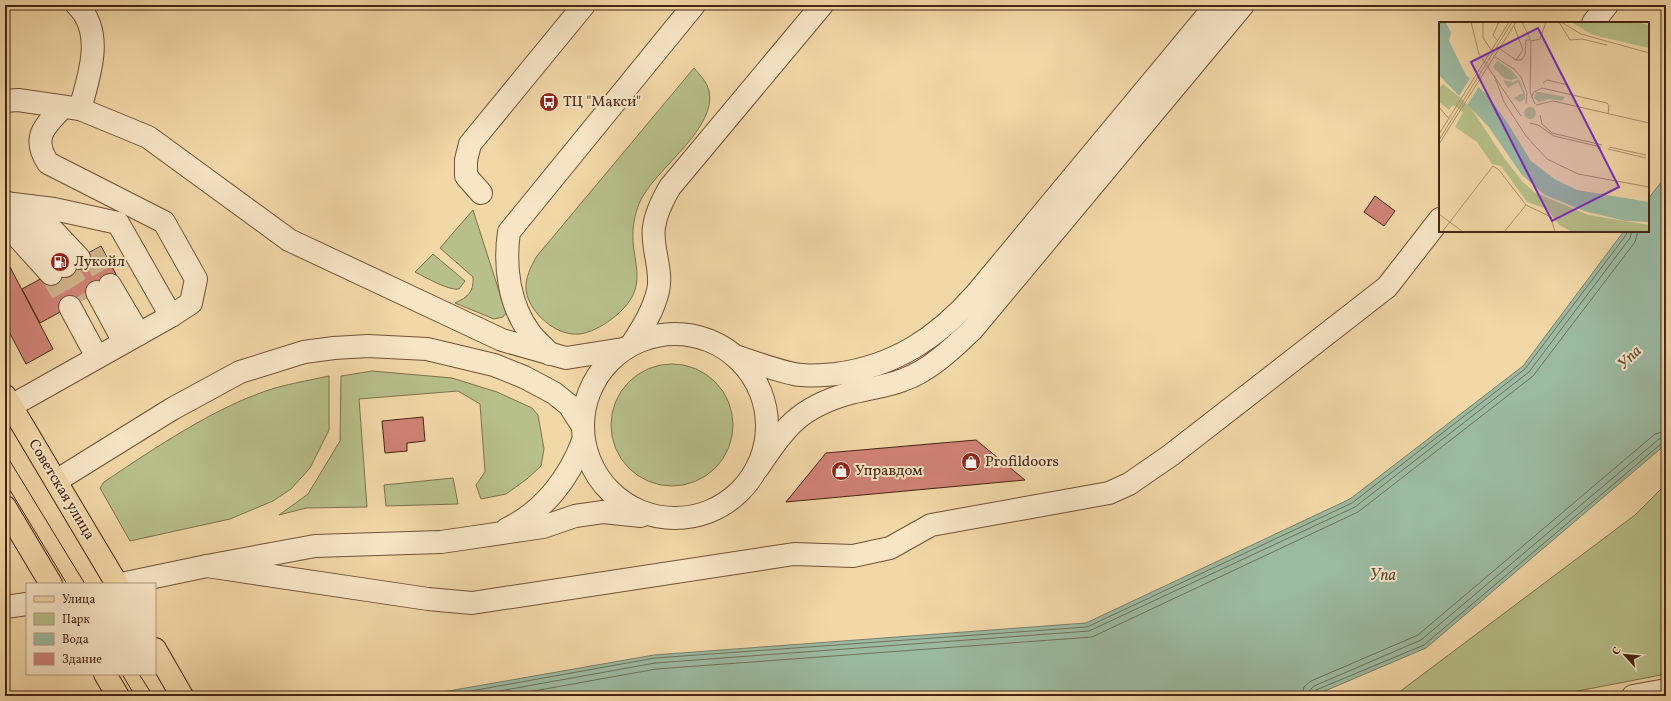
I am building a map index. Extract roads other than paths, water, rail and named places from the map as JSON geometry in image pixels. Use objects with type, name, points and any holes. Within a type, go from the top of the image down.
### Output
[{"type":"main road","name":"Советская улица","points":[[8,401],[116,583]]},
{"type":"main road","points":[[5,507],[50,583]]},
{"type":"main road","points":[[156,651],[182,696]]},
{"type":"main road","points":[[106,675],[118,696]]},
{"type":"street","points":[[8,401],[118,345],[171,316],[191,303],[196,279],[164,222],[48,163],[41,152],[38,141],[45,126],[72,108],[94,48],[92,30],[82,10],[77,5]]},
{"type":"street","points":[[481,193],[466,176],[466,160],[470,144],[584,5]]},
{"type":"street","points":[[551,354],[531,334],[515,303],[510,285],[506,252],[509,232],[694,5]]},
{"type":"street","points":[[496,535],[520,523],[560,487],[575,463],[583,433],[585,403],[593,382],[606,364],[628,347],[648,320],[658,290],[659,268],[654,228],[664,198],[670,187],[822,5]]},
{"type":"street","points":[[5,101],[18,100],[72,108],[148,138],[289,240],[502,340],[566,358],[628,347],[658,335],[686,334],[712,341],[735,356],[794,375],[821,376],[857,371],[900,357],[936,334],[976,294],[1216,5]]},
{"type":"street","points":[[126,583],[315,546],[441,542],[542,527],[575,516],[603,512],[657,518],[687,519],[716,510],[741,492],[774,443],[790,424],[809,410],[846,395],[904,380],[945,354],[966,335],[1243,5]]},
{"type":"street","points":[[1594,22],[1607,5]]},
{"type":"street","points":[[6,210],[30,206],[54,209],[118,223],[171,316]]},
{"type":"street","points":[[30,206],[72,262]]},
{"type":"street","points":[[54,209],[72,262]]},
{"type":"street","points":[[6,210],[72,262]]},
{"type":"street","points":[[207,566],[428,599],[472,603],[794,554],[853,556],[890,548],[931,526],[1109,493],[1129,484],[1171,455],[1387,287],[1439,221]]},
{"type":"street","points":[[118,345],[90,296],[118,345]]},
{"type":"street","points":[[56,481],[172,409],[240,372],[304,352],[334,348],[368,346],[427,349],[494,365],[524,377],[554,393],[569,405],[583,433],[592,468],[608,491],[630,508],[657,518]]},
{"type":"street","points":[[735,356],[755,379],[766,408],[767,438],[758,468]]},
{"type":"street","points":[[5,607],[26,604]]},
{"type":"street","points":[[1633,696],[1666,690]]},
{"type":"water","name":"Упа","points":[[1666,176],[1666,444],[1426,648],[1313,696],[420,696],[654,655],[1086,623],[1350,499],[1523,366],[1623,232],[1649,232],[1649,198]]},
{"type":"tunnel","points":[[91,252],[110,285]]},
{"type":"tunnel","points":[[65,266],[85,299]]},
{"type":"tunnel","points":[[51,274],[70,307]]},
{"type":"tram line","points":[[5,453],[84,583]]},
{"type":"tram line","points":[[5,482],[66,583]]},
{"type":"tram line","points":[[123,675],[135,696]]},
{"type":"tram line","points":[[140,675],[153,696]]},
{"type":"place","name":"ТЦ \"Макси\"","points":[[549,102]]},
{"type":"place","name":"Лукойл","points":[[60,262]]},
{"type":"place","name":"Profildoors","points":[[971,462]]},
{"type":"place","name":"Управдом","points":[[841,471]]}]
